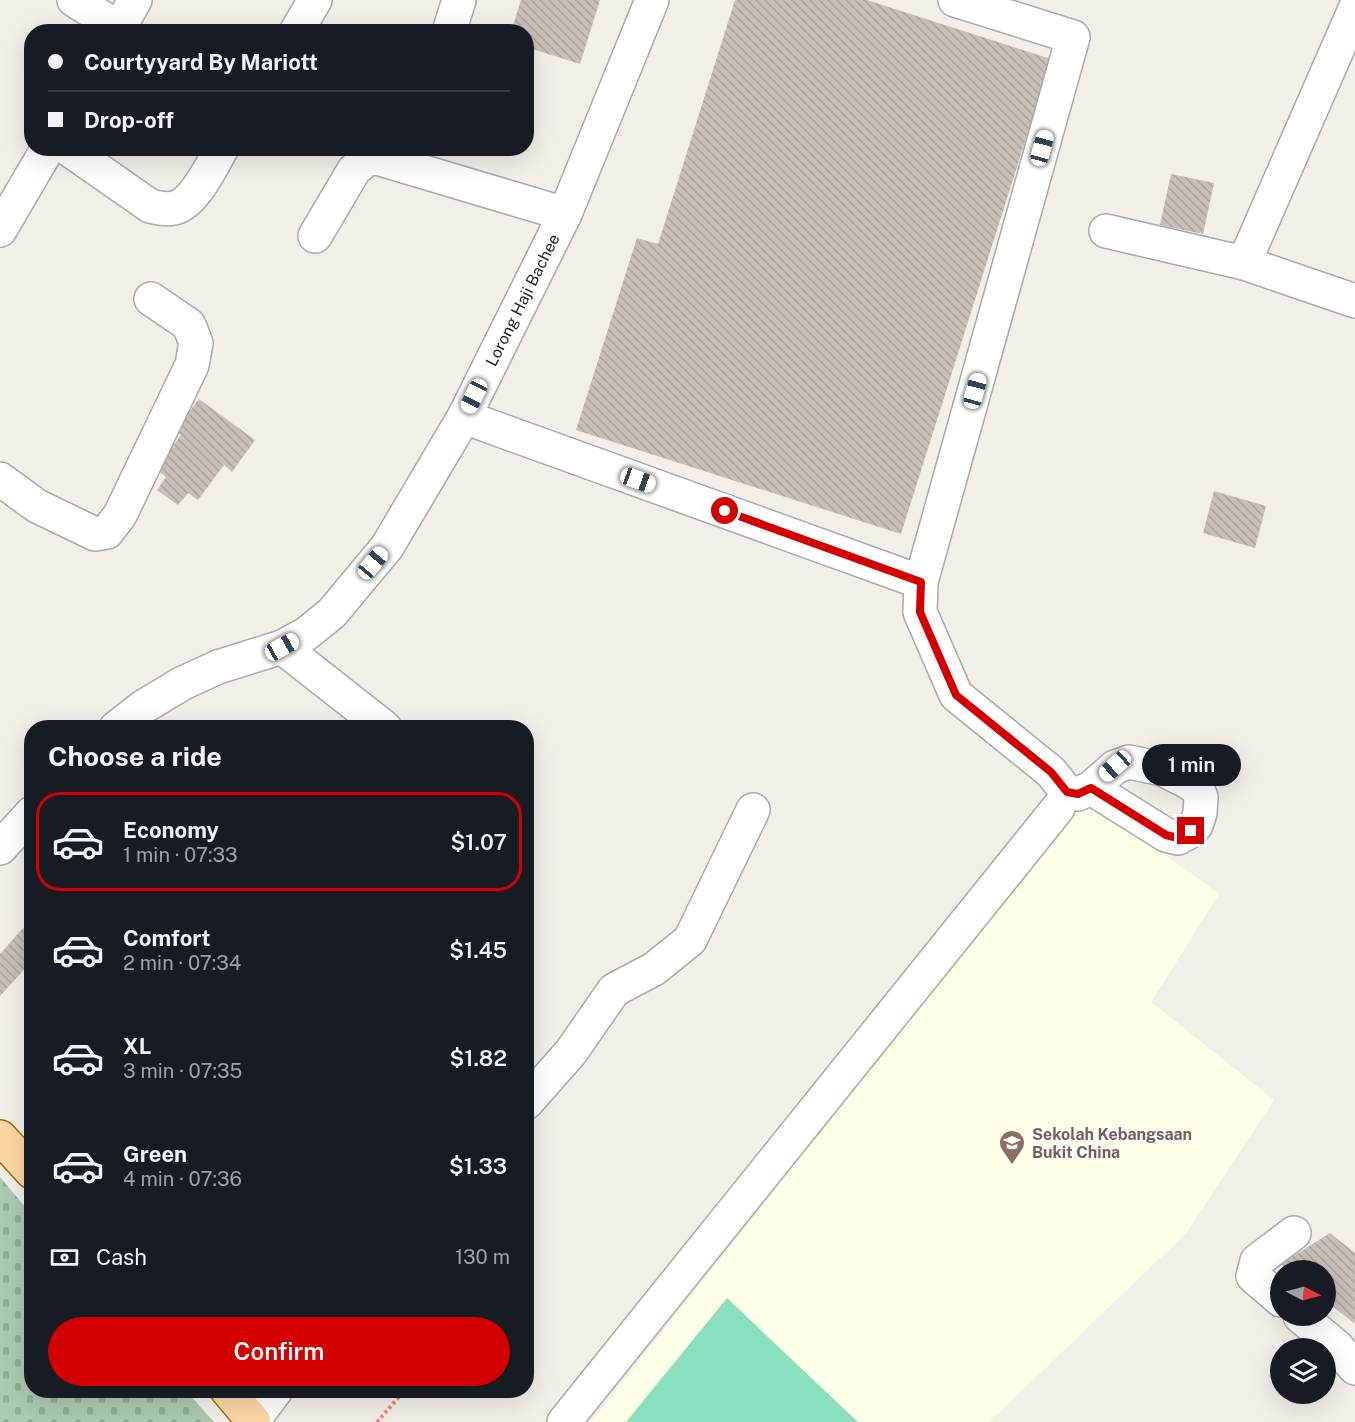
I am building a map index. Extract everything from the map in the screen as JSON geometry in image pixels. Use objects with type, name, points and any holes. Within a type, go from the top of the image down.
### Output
[{"type":"main road","points":[[0,1137],[24,1163]]},
{"type":"main road","points":[[234,1398],[254,1422]]},
{"type":"street","points":[[74,0],[109,24]]},
{"type":"street","points":[[121,24],[135,0]]},
{"type":"street","points":[[301,24],[315,0]]},
{"type":"street","points":[[452,24],[459,0]]},
{"type":"street","name":"Lorong Haji Bachee","points":[[126,720],[183,683],[218,668],[282,647],[306,634],[332,613],[387,547],[464,417],[565,214],[652,0]]},
{"type":"street","points":[[955,0],[1072,37],[921,582],[920,612],[956,695],[1051,772],[1067,792],[1078,794],[1091,788]]},
{"type":"street","points":[[1244,263],[1355,9]]},
{"type":"street","points":[[0,230],[43,156]]},
{"type":"street","points":[[78,156],[150,206],[163,209],[177,208],[191,198],[217,156]]},
{"type":"street","points":[[315,236],[354,170],[367,159],[377,158],[408,157],[565,214]]},
{"type":"street","points":[[1106,231],[1244,263],[1355,301]]},
{"type":"street","points":[[0,479],[37,506],[95,534],[107,532],[120,515],[192,366],[196,343],[189,325],[151,299]]},
{"type":"street","points":[[464,417],[921,582]]},
{"type":"street","points":[[282,647],[375,720]]},
{"type":"street","points":[[564,1422],[1058,808]]},
{"type":"street","points":[[534,1094],[571,1052],[614,990],[654,969],[690,940],[753,810]]},
{"type":"street","points":[[0,848],[24,822]]},
{"type":"street","points":[[1270,1291],[1253,1276],[1257,1261],[1294,1233]]},
{"type":"street","points":[[1312,1326],[1336,1346],[1355,1368]]},
{"type":"street","points":[[254,1422],[270,1398]]},
{"type":"path","points":[[377,1422],[398,1398]]},
{"type":"shaded area","name":"Sekolah Kebangsaan Bukit China","points":[[1087,798],[1219,894],[1151,1002],[1274,1100],[1187,1232],[989,1422],[591,1422]]},
{"type":"green space","points":[[0,1177],[24,1206],[24,1398],[192,1398],[214,1422],[0,1422]]},
{"type":"green space","points":[[727,1298],[858,1422],[626,1422]]},
{"type":"building","points":[[521,0],[600,0],[580,64],[534,50],[534,24],[514,24]]},
{"type":"building","points":[[735,0],[867,0],[1051,59],[901,534],[576,430],[637,238],[658,244]]},
{"type":"building","points":[[1171,174],[1214,183],[1203,234],[1160,225]]},
{"type":"building","points":[[199,399],[255,440],[232,472],[224,465],[198,500],[188,493],[178,505],[157,490],[166,477],[156,469],[181,435],[175,430]]},
{"type":"building","points":[[1214,491],[1266,506],[1255,548],[1203,533]]},
{"type":"building","points":[[24,929],[24,970],[0,996],[0,954]]},
{"type":"building","points":[[1330,1233],[1355,1253],[1355,1324],[1336,1309],[1336,1260],[1287,1260]]},
{"type":"place","name":"Sekolah Kebangsaan Bukit China","points":[[1012,1166]]},
{"type":"route","points":[[725,511],[921,582],[920,612],[956,695],[1051,772],[1067,792],[1078,794],[1091,788],[1166,835],[1178,838],[1191,831]]}]
